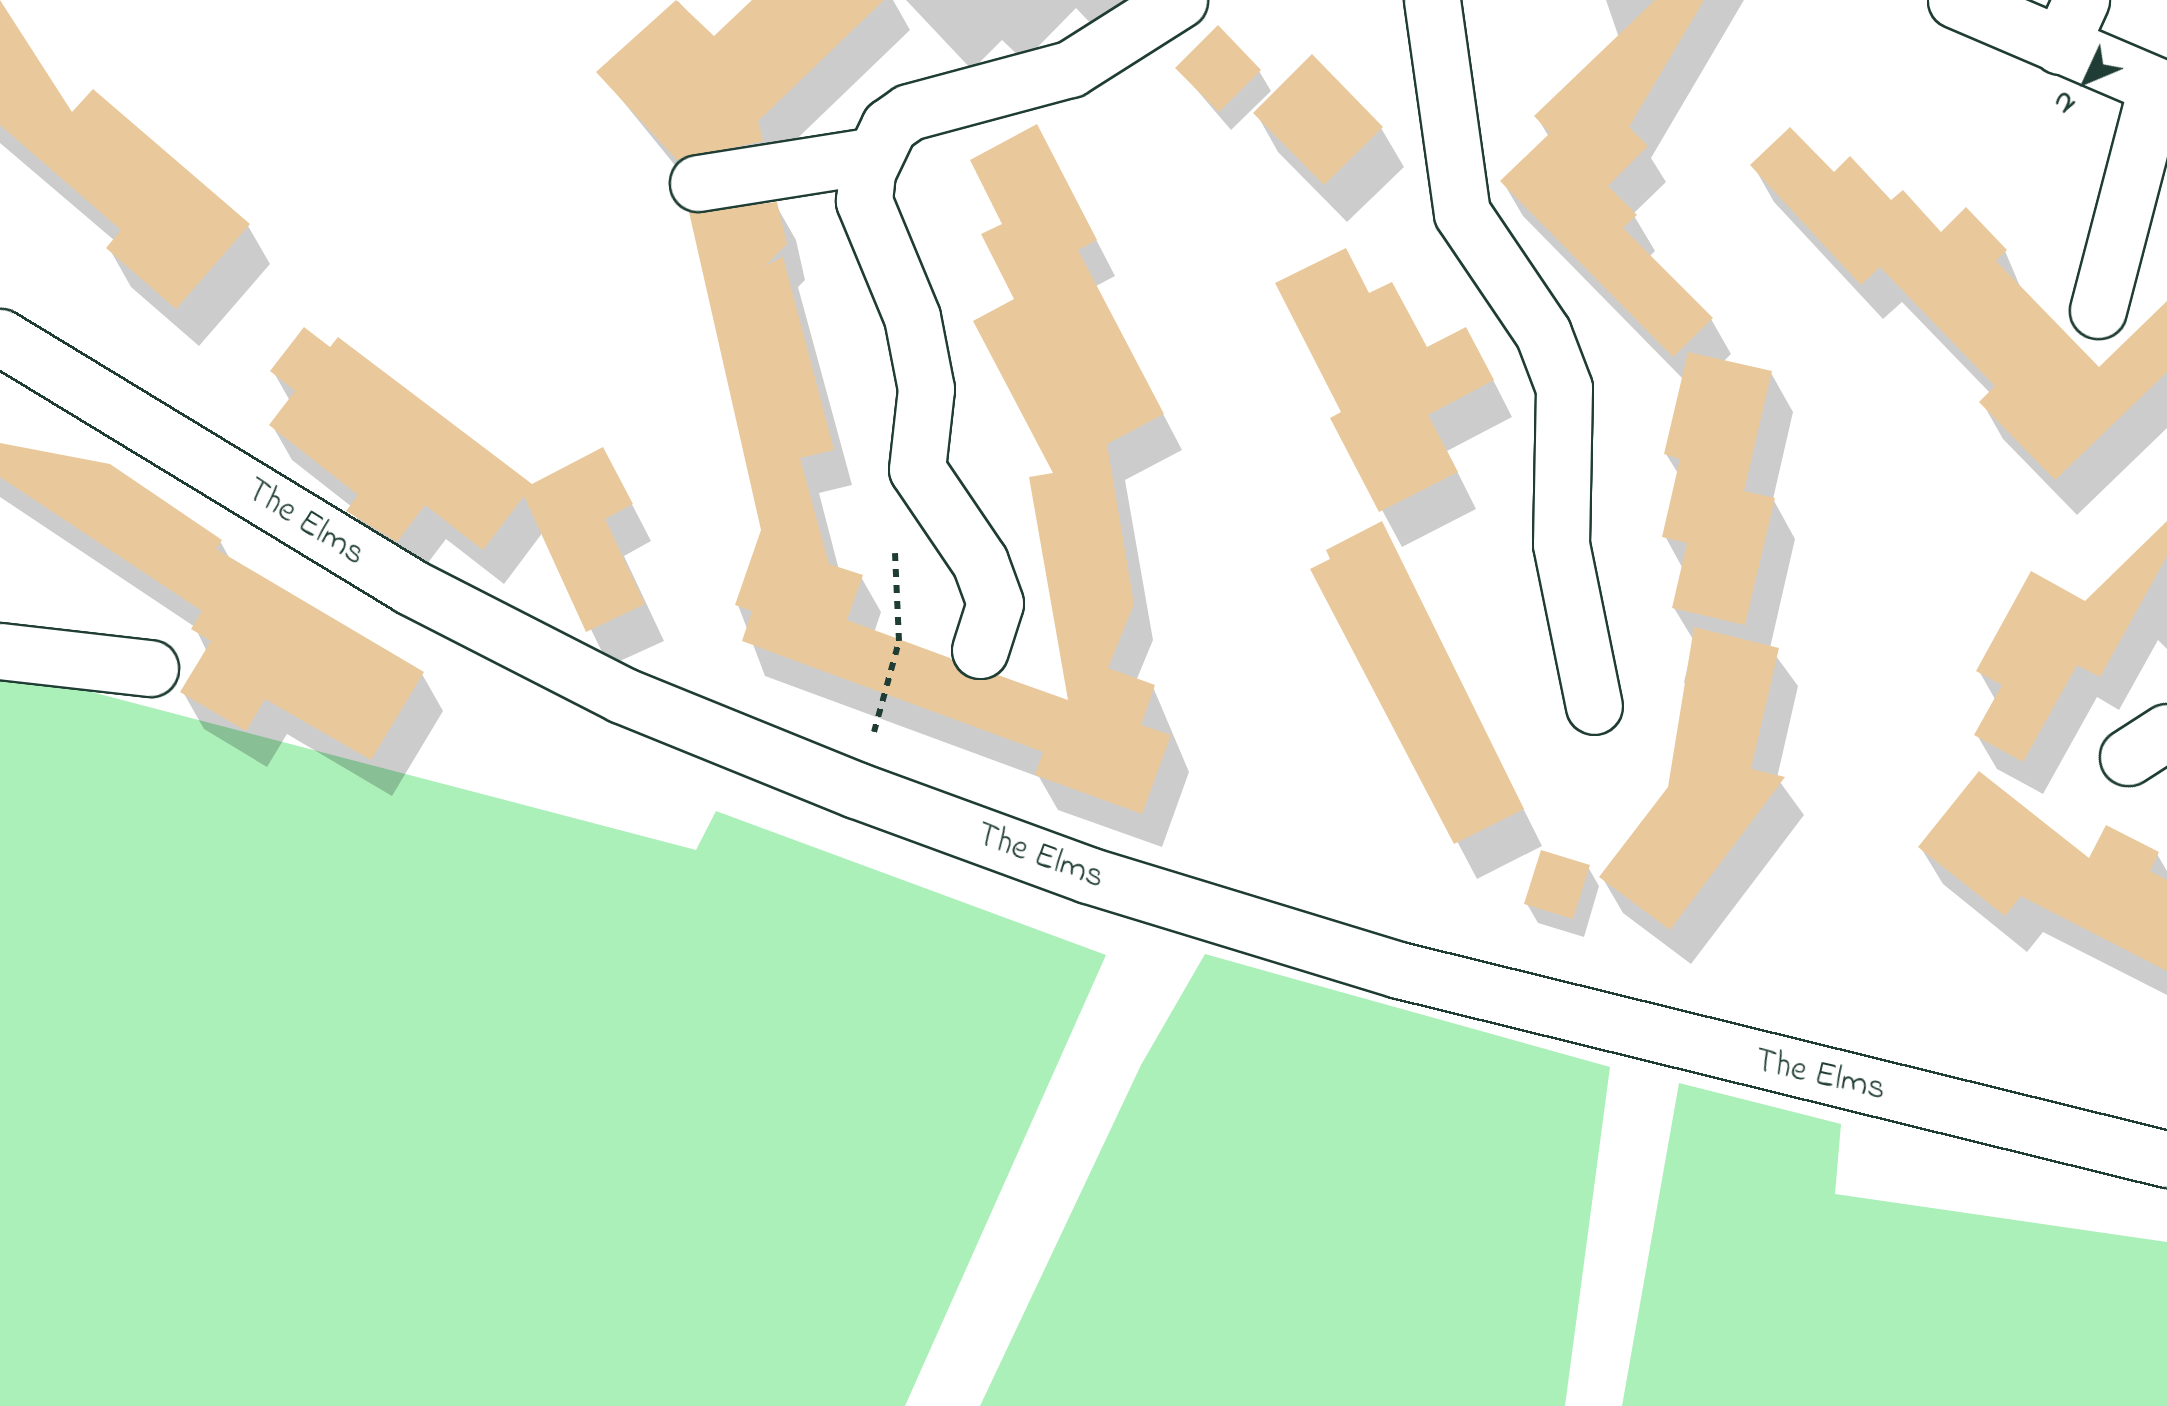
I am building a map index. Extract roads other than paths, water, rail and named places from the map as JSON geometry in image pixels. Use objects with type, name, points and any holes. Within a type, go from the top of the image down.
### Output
[{"type":"street","points":[[980,650],[993,624],[988,581],[917,469],[926,389],[912,317],[864,201],[874,154],[909,112],[1070,70],[1180,0]]},
{"type":"street","points":[[1432,0],[1462,212],[1557,360],[1561,544],[1594,706]]},
{"type":"street","points":[[1956,0],[2070,23],[2162,88],[2098,310]]},
{"type":"street","points":[[698,183],[874,154]]},
{"type":"street","name":"The Elms","points":[[0,337],[411,587],[622,694],[856,790],[1088,875],[1399,970],[2167,1159]]},
{"type":"street","points":[[0,652],[150,668]]}]
